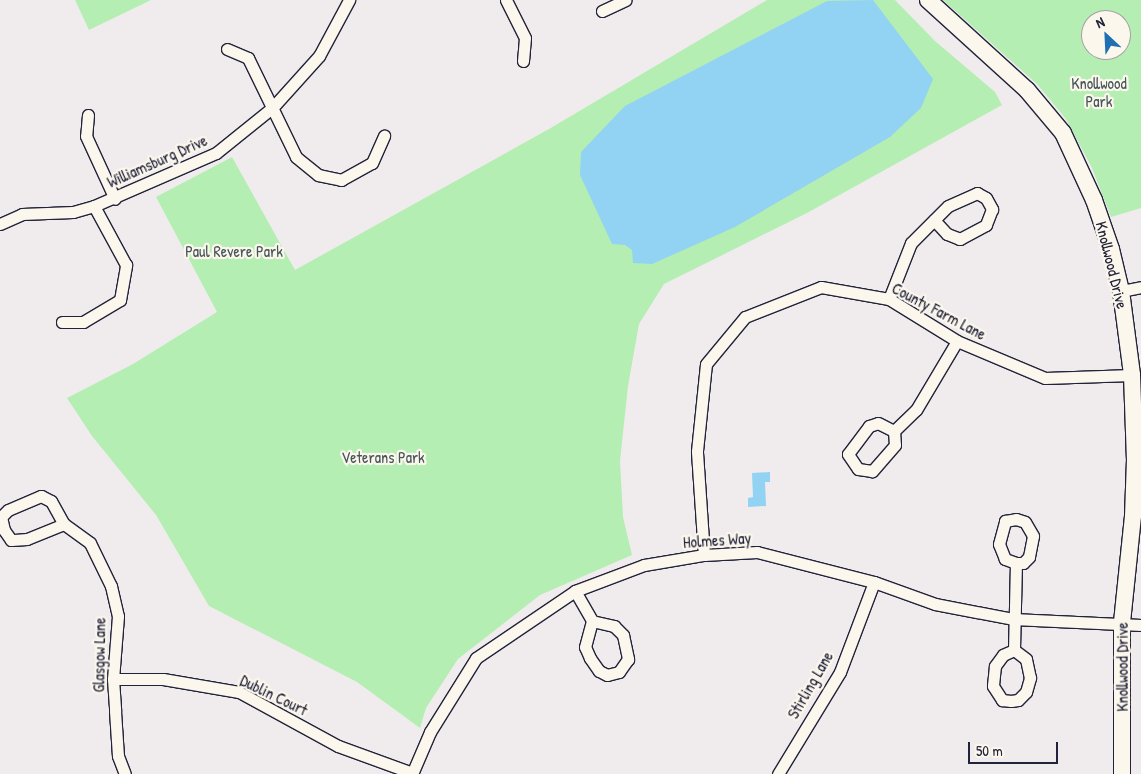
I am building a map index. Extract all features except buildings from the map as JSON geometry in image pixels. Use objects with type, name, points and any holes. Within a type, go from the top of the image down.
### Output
[{"type":"street","name":"Williamsburg Drive","points":[[0,224],[22,214],[73,212],[94,206],[216,153],[272,107],[319,56],[350,0]]},
{"type":"street","points":[[506,0],[525,38],[522,61]]},
{"type":"street","points":[[602,11],[626,0]]},
{"type":"street","name":"Knollwood Drive","points":[[928,0],[1028,90],[1063,133],[1094,200],[1121,291],[1132,375],[1138,459],[1122,624],[1122,774]]},
{"type":"street","points":[[227,50],[248,58],[296,157],[318,175],[341,180],[372,163],[384,136]]},
{"type":"street","points":[[88,115],[86,136],[115,198]]},
{"type":"street","points":[[889,299],[911,243],[934,220],[948,206],[972,193],[984,196],[992,209],[986,225],[960,239],[947,234],[934,220]]},
{"type":"street","points":[[62,322],[83,322],[120,300],[126,265],[94,206]]},
{"type":"street","points":[[1121,291],[1141,286]]},
{"type":"street","name":"County Farm Lane","points":[[704,555],[697,451],[706,364],[746,317],[821,287],[889,299],[957,341],[1045,378],[1132,375]]},
{"type":"street","points":[[894,431],[916,410],[957,341]]},
{"type":"street","points":[[878,423],[894,431],[895,444],[872,471],[858,469],[851,462],[848,454],[869,426],[878,423]]},
{"type":"street","points":[[41,496],[51,501],[64,524],[17,541],[8,537],[0,522],[8,510],[41,496]]},
{"type":"street","name":"Glasgow Lane","points":[[64,524],[90,543],[111,586],[118,616],[113,679],[118,756],[125,774]]},
{"type":"street","name":"Holmes Way","points":[[412,774],[430,732],[476,658],[575,592],[644,565],[704,555],[757,552],[874,582],[936,604],[1012,618],[1141,625]]},
{"type":"street","points":[[1014,650],[1012,618],[1016,563]]},
{"type":"street","name":"Stirling Lane","points":[[778,774],[840,672],[874,582]]},
{"type":"street","points":[[575,592],[592,621],[585,647],[590,658],[599,671],[607,675],[619,672],[628,659],[623,635],[614,626],[592,621]]},
{"type":"street","name":"Dublin Court","points":[[113,679],[163,679],[239,692],[338,746],[412,774]]},
{"type":"green space","points":[[75,0],[151,0],[89,30]]},
{"type":"green space","name":"Veterans Park","points":[[767,0],[895,0],[935,41],[995,92],[1002,105],[807,213],[664,284],[639,324],[628,386],[620,461],[623,517],[632,555],[540,595],[458,659],[426,708],[420,728],[357,682],[209,606],[156,515],[92,436],[67,398],[133,364],[217,312],[156,197],[232,157],[295,270],[549,129]]},
{"type":"green space","name":"Knollwood Park","points":[[943,0],[1141,0],[1141,208],[1111,217],[1092,168],[1066,119],[1037,84]]},
{"type":"water","points":[[873,0],[933,79],[921,108],[890,137],[735,227],[652,264],[633,263],[632,250],[625,245],[612,244],[580,175],[581,152],[625,106],[827,1]]},
{"type":"water","points":[[770,472],[770,482],[765,482],[766,506],[748,507],[748,498],[753,497],[752,473]]},
{"type":"park label","name":"Paul Revere Park","points":[[234,251]]}]
